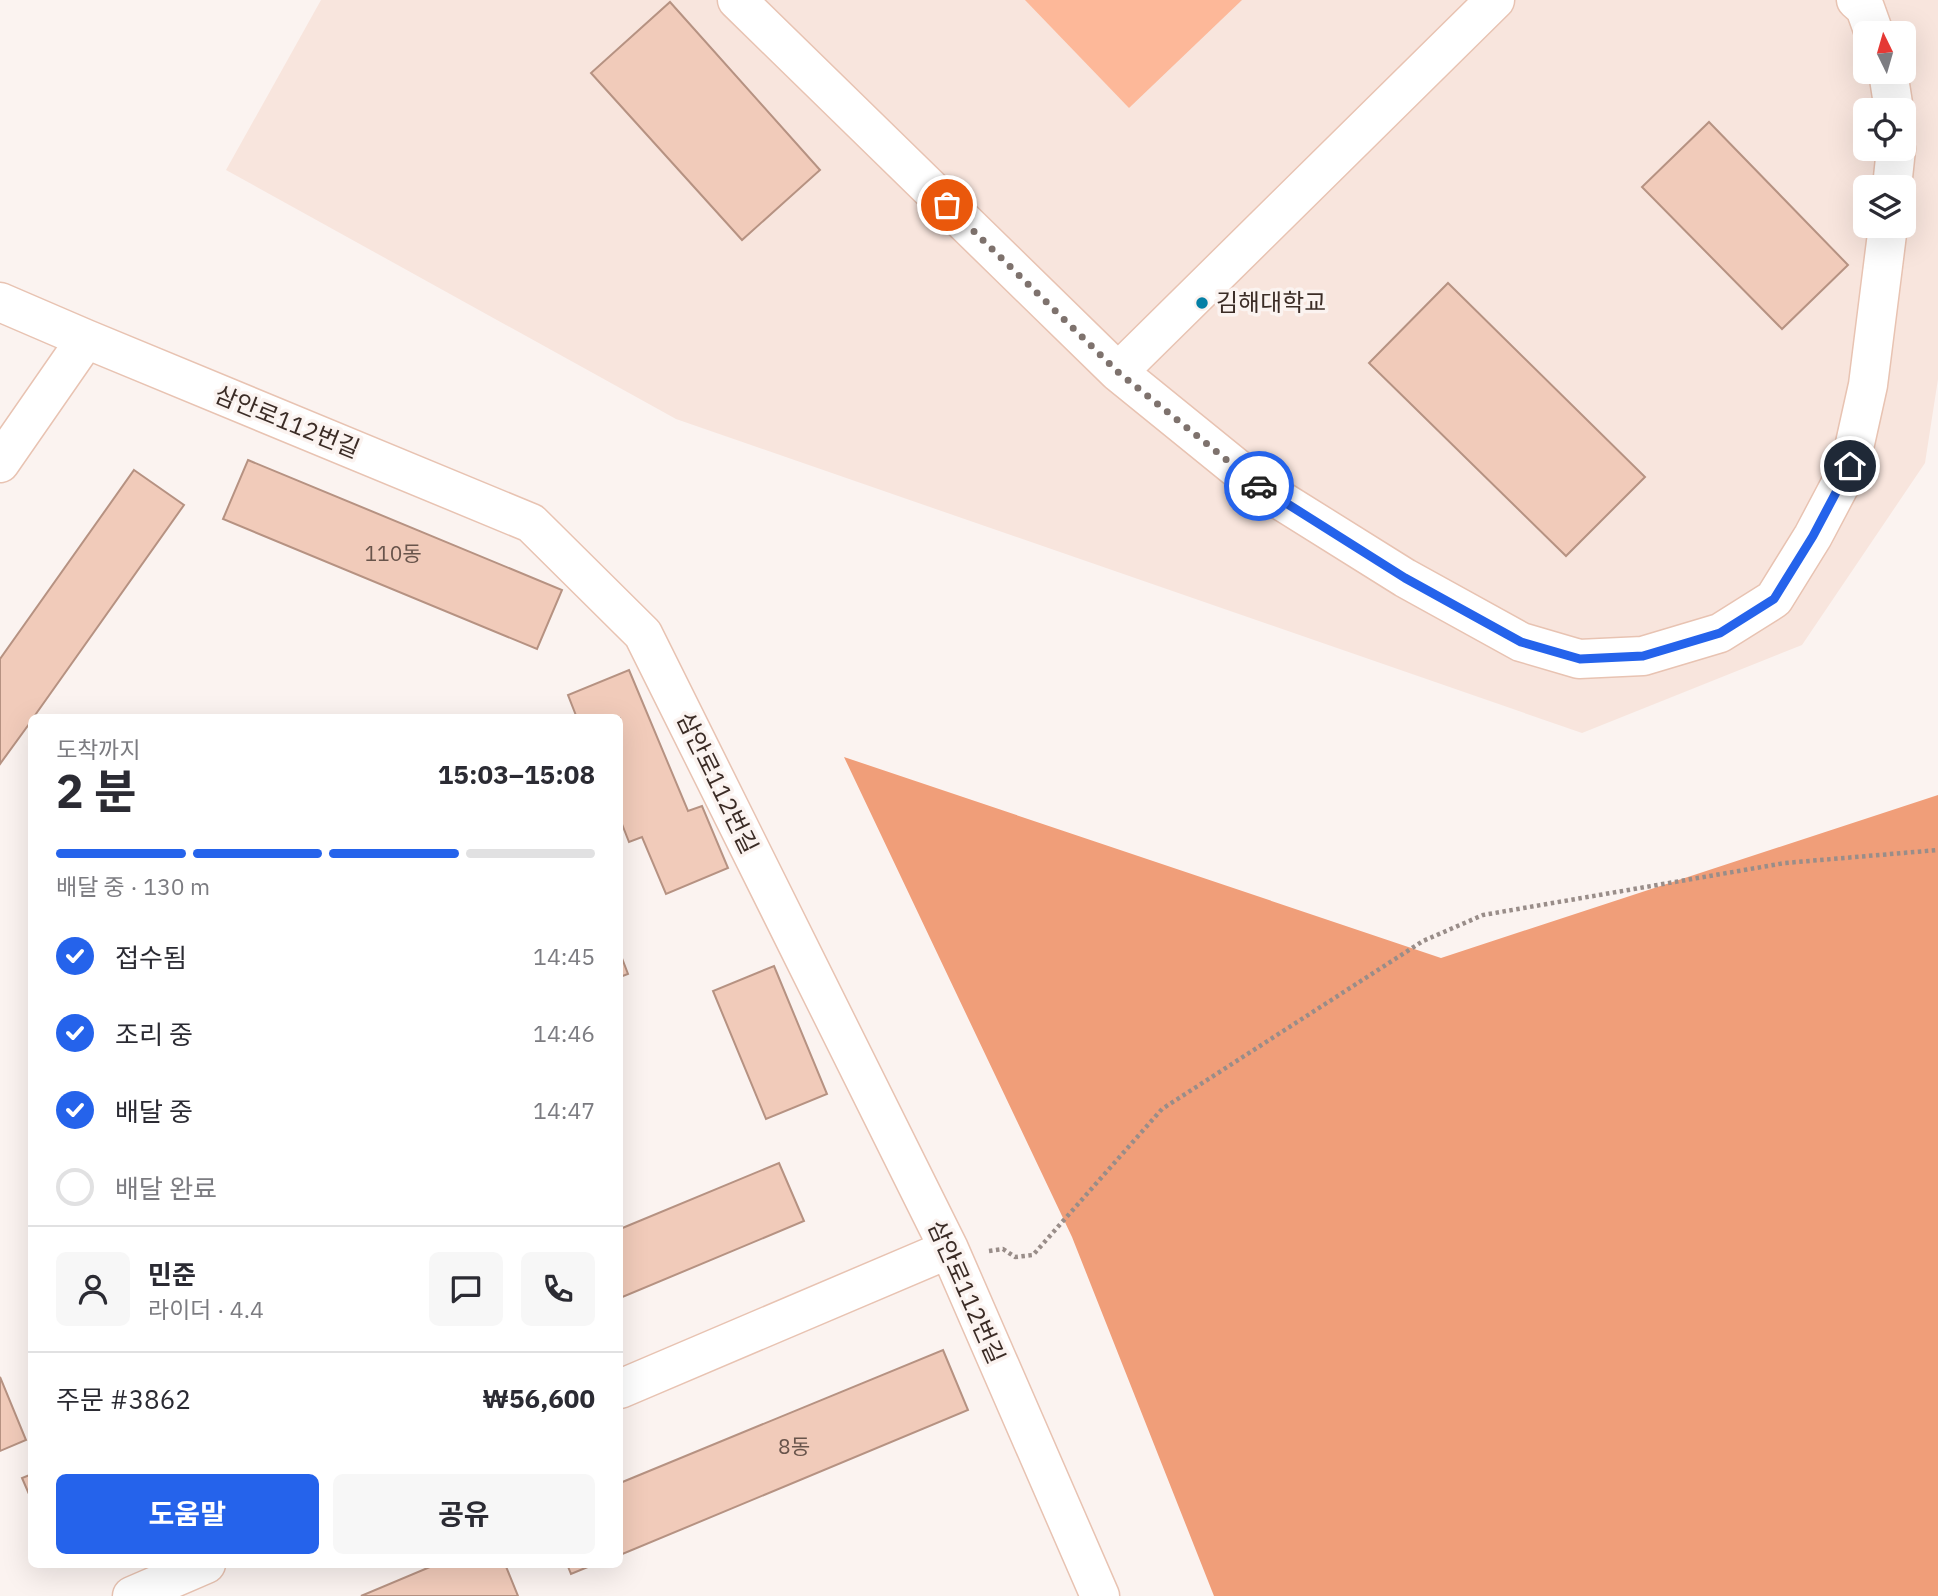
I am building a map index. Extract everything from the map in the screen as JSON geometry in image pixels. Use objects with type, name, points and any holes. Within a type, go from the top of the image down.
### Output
[{"type":"street","points":[[737,0],[1118,372],[1261,488],[1405,578],[1521,642],[1580,659],[1643,656],[1720,633],[1774,599],[1813,536],[1850,466],[1868,385],[1886,238]]},
{"type":"street","points":[[1118,372],[1494,0]]},
{"type":"street","name":"삼안로112번길","points":[[0,302],[531,523],[643,634],[951,1253],[1100,1596]]},
{"type":"street","points":[[0,463],[86,340]]},
{"type":"street","points":[[623,1388],[951,1253]]},
{"type":"street","points":[[132,1596],[197,1568]]},
{"type":"path","points":[[951,1253],[1003,1248],[1015,1257],[1033,1255],[1162,1109],[1423,941],[1483,915],[1784,863],[1938,850]]},
{"type":"shaded area","name":"김해대학교","points":[[321,0],[1938,0],[1938,379],[1925,463],[1802,645],[1582,733],[676,419],[226,170]]},
{"type":"shaded area","points":[[1025,0],[1242,0],[1129,108]]},
{"type":"shaded area","points":[[844,757],[1441,958],[1938,795],[1938,1596],[1214,1596],[1072,1237]]},
{"type":"building","points":[[670,2],[820,170],[742,240],[591,73]]},
{"type":"building","points":[[1709,122],[1848,265],[1782,329],[1642,187]]},
{"type":"building","points":[[1448,283],[1645,477],[1566,556],[1369,363]]},
{"type":"building","points":[[248,460],[562,590],[537,649],[223,519]]},
{"type":"building","points":[[134,470],[184,505],[36,714],[28,714],[28,726],[0,764],[0,659]]},
{"type":"building","points":[[629,670],[688,811],[702,806],[728,868],[666,894],[642,837],[629,842],[623,827],[623,714],[575,714],[568,695]]},
{"type":"building","points":[[623,961],[628,974],[623,976]]},
{"type":"building","points":[[774,966],[827,1094],[766,1119],[713,991]]},
{"type":"building","points":[[779,1163],[804,1221],[623,1297],[623,1228]]},
{"type":"building","points":[[943,1350],[968,1410],[623,1554],[623,1482]]},
{"type":"building","points":[[0,1377],[26,1440],[0,1451]]},
{"type":"building","points":[[28,1476],[28,1492],[22,1478]]},
{"type":"building","points":[[428,1568],[507,1568],[518,1596],[361,1596]]},
{"type":"building","points":[[569,1568],[585,1568],[571,1574]]},
{"type":"way so far","points":[[947,205],[1118,372],[1259,486]]},
{"type":"place","name":"김해대학교","points":[[1202,303]]},
{"type":"route","points":[[1259,486],[1405,578],[1521,642],[1580,659],[1643,656],[1720,633],[1774,599],[1813,536],[1850,466]]}]
